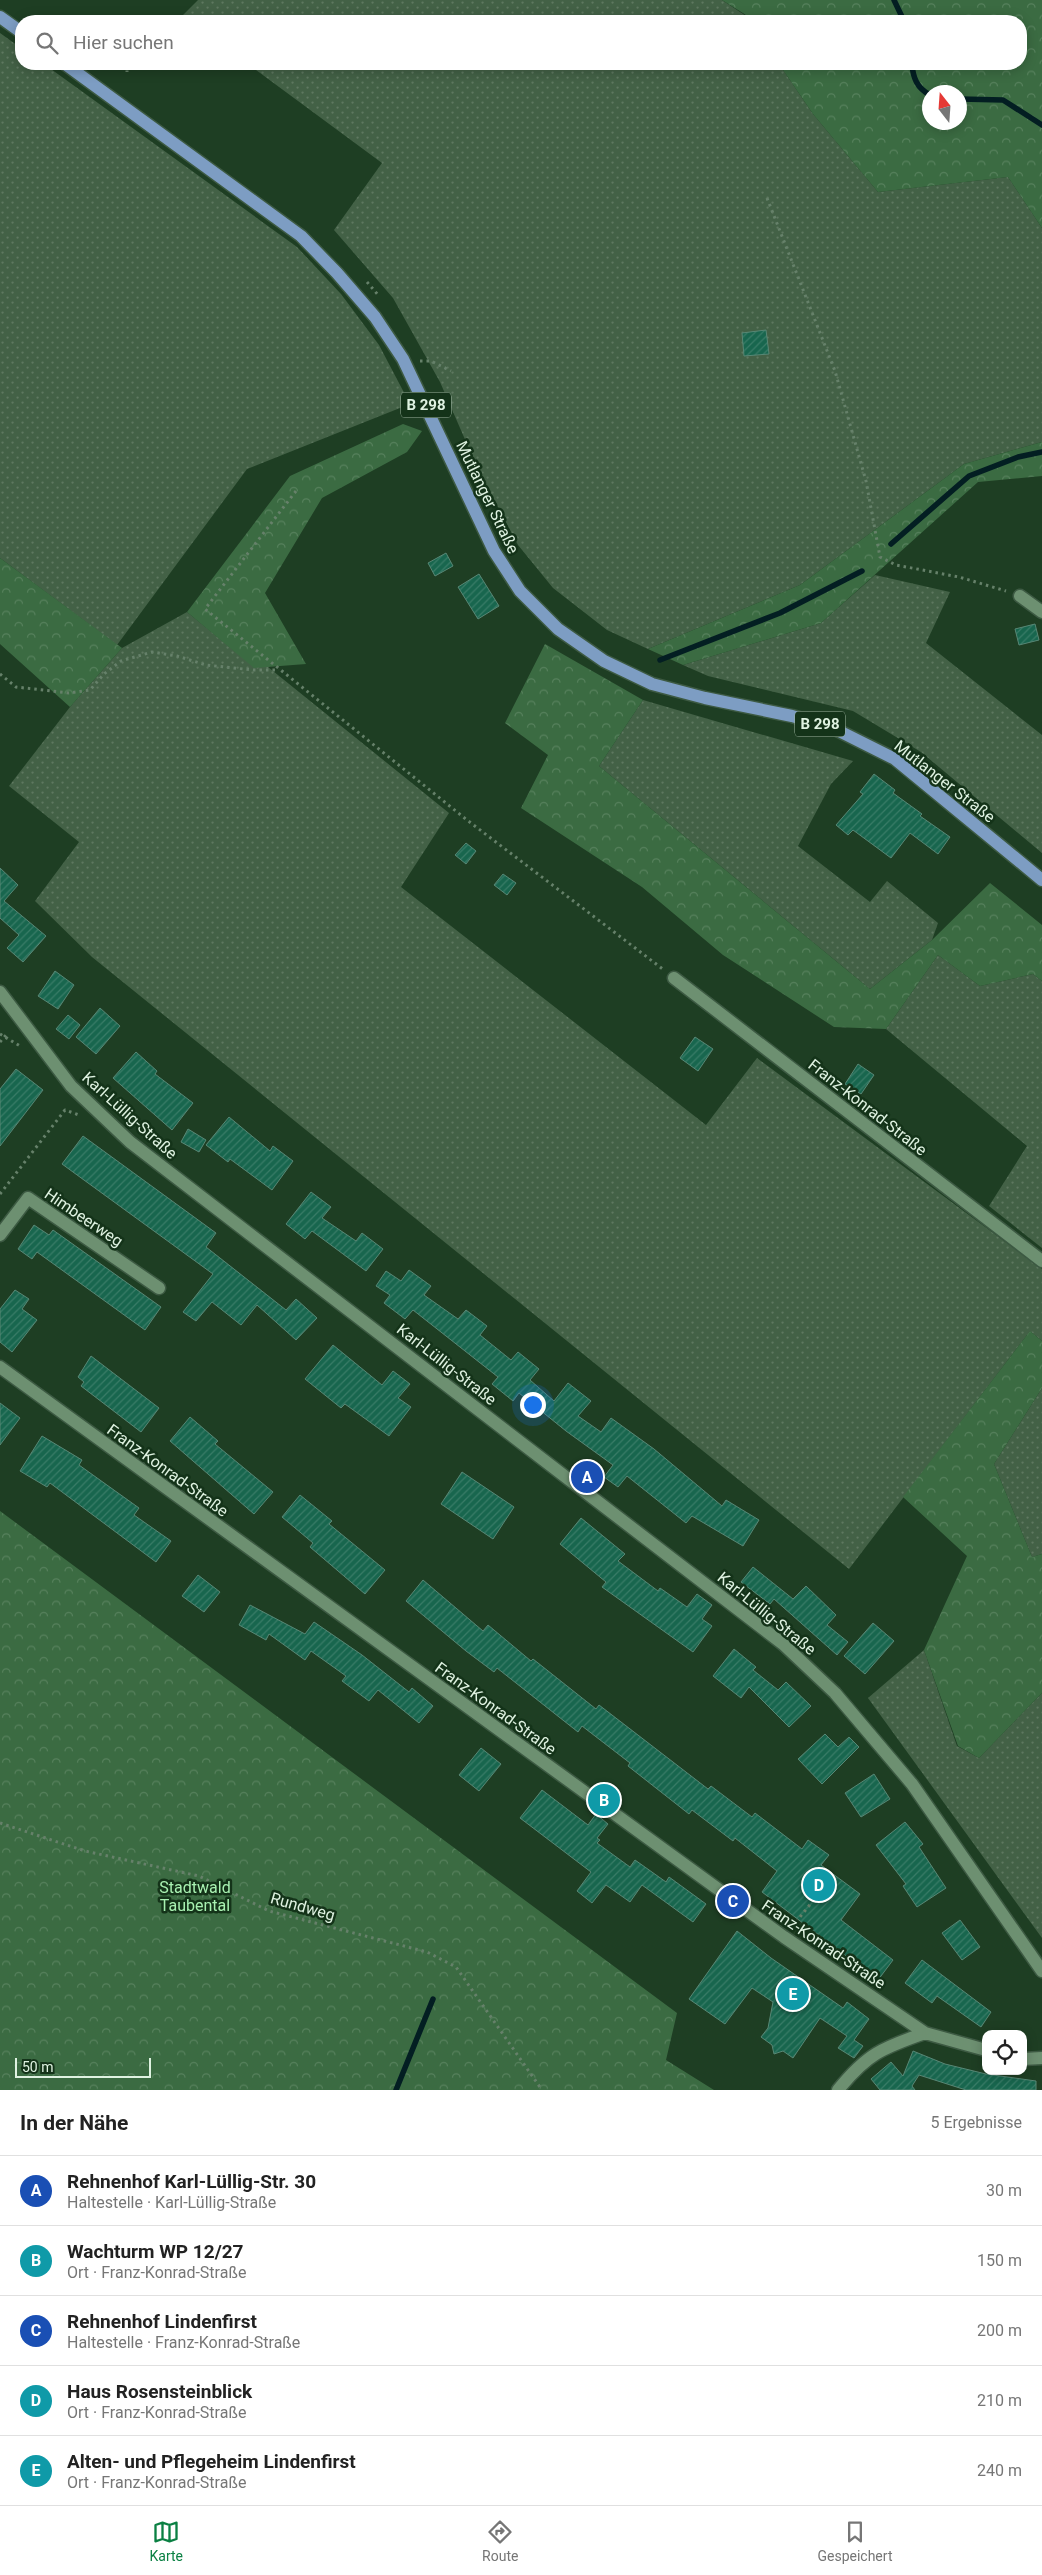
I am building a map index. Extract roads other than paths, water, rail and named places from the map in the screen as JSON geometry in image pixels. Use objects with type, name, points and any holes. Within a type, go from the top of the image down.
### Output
[{"type":"main road","points":[[0,17],[15,28]]},
{"type":"main road","name":"Mutlanger Straße","points":[[73,70],[233,184],[307,242],[375,317],[405,362],[494,551],[520,590],[558,629],[604,661],[652,684],[705,698],[792,716],[833,728],[895,759],[1042,880]]},
{"type":"street","points":[[1020,596],[1042,612]]},
{"type":"street","name":"Franz-Konrad-Straße","points":[[674,978],[1042,1261]]},
{"type":"street","name":"Karl-Lüllig-Straße","points":[[0,992],[71,1086],[130,1142],[783,1644],[835,1693],[912,1784],[1042,1971]]},
{"type":"street","name":"Himbeerweg","points":[[0,1235],[28,1198],[159,1288]]},
{"type":"street","name":"Franz-Konrad-Straße","points":[[0,1367],[784,1937],[925,2033],[982,2049]]},
{"type":"street","points":[[838,2090],[853,2070],[882,2048],[925,2033]]},
{"type":"street","points":[[1027,2059],[1042,2058]]},
{"type":"waterway","points":[[894,0],[901,15]]},
{"type":"waterway","points":[[913,70],[916,82],[922,89]]},
{"type":"waterway","points":[[967,99],[1003,100],[1042,125]]},
{"type":"waterway","points":[[891,544],[969,476],[1018,457],[1042,452]]},
{"type":"waterway","points":[[660,660],[780,613],[862,571]]},
{"type":"waterway","points":[[396,2090],[433,1999]]},
{"type":"place","name":"Rehnenhof Karl-Lüllig-Str. 30","points":[[587,1477]]},
{"type":"place","name":"Wachturm WP 12/27","points":[[604,1800]]},
{"type":"place","name":"Haus Rosensteinblick","points":[[819,1885]]},
{"type":"place","name":"Rehnenhof Lindenfirst","points":[[733,1901]]},
{"type":"place","name":"Alten- und Pflegeheim Lindenfirst","points":[[793,1994]]},
{"type":"park label","name":"Stadtwald Taubental","points":[[195,1896]]}]
